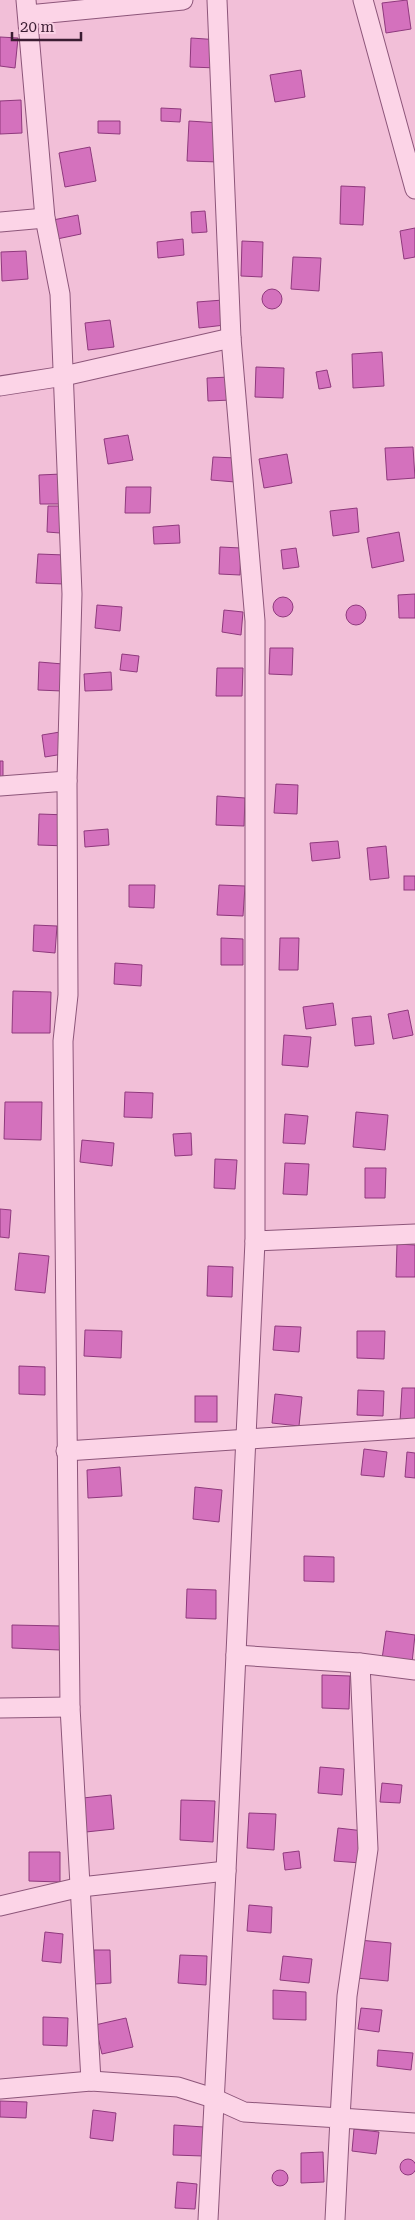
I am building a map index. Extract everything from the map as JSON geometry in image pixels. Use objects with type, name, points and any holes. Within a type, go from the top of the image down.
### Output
[{"type":"street","points":[[91,2081],[70,1707],[66,1452],[63,1041],[68,995],[67,782],[72,594],[60,294],[45,218],[27,8],[183,0]]},
{"type":"street","points":[[208,2220],[255,1241],[255,621],[231,338],[218,0]]},
{"type":"street","points":[[363,0],[415,189]]},
{"type":"street","points":[[0,222],[45,218]]},
{"type":"street","points":[[0,386],[64,376],[231,338]]},
{"type":"street","points":[[0,786],[67,782]]},
{"type":"street","points":[[255,1241],[415,1234]]},
{"type":"street","points":[[66,1452],[415,1428]]},
{"type":"street","points":[[236,1655],[415,1670]]},
{"type":"street","points":[[335,2220],[347,1996],[368,1850],[360,1664]]},
{"type":"street","points":[[0,1708],[70,1707]]},
{"type":"street","points":[[0,1906],[81,1887],[226,1871]]},
{"type":"street","points":[[0,2089],[91,2081],[178,2087],[213,2098],[244,2112],[415,2124]]},
{"type":"building","points":[[407,0],[411,29],[386,33],[382,3]]},
{"type":"building","points":[[0,37],[18,38],[15,68],[0,66]]},
{"type":"building","points":[[191,38],[220,40],[218,68],[190,67]]},
{"type":"building","points":[[301,70],[305,97],[275,102],[270,75]]},
{"type":"building","points":[[21,100],[22,133],[0,134],[0,101]]},
{"type":"building","points":[[161,108],[181,109],[180,122],[161,121]]},
{"type":"building","points":[[98,121],[120,121],[120,134],[98,133]]},
{"type":"building","points":[[189,121],[220,123],[219,162],[187,161]]},
{"type":"building","points":[[90,147],[96,181],[65,187],[59,153]]},
{"type":"building","points":[[341,186],[365,187],[363,225],[340,224]]},
{"type":"building","points":[[205,211],[207,232],[192,233],[191,212]]},
{"type":"building","points":[[78,215],[81,234],[57,239],[53,220]]},
{"type":"building","points":[[415,228],[415,257],[404,259],[400,231]]},
{"type":"building","points":[[183,239],[184,255],[158,258],[157,242]]},
{"type":"building","points":[[242,241],[263,242],[262,277],[241,276]]},
{"type":"building","points":[[26,251],[28,279],[2,281],[1,252]]},
{"type":"building","points":[[293,257],[321,258],[319,291],[291,289]]},
{"type":"building","points":[[272,289],[279,292],[282,299],[279,306],[272,309],[265,306],[262,299],[265,292]]},
{"type":"building","points":[[223,300],[225,325],[199,328],[197,302]]},
{"type":"building","points":[[110,320],[114,347],[88,350],[85,323]]},
{"type":"building","points":[[382,352],[384,386],[353,388],[352,354]]},
{"type":"building","points":[[256,367],[284,368],[283,398],[255,397]]},
{"type":"building","points":[[327,370],[331,387],[319,389],[316,372]]},
{"type":"building","points":[[230,377],[231,400],[208,401],[207,378]]},
{"type":"building","points":[[128,435],[133,460],[108,464],[104,439]]},
{"type":"building","points":[[413,447],[415,478],[387,480],[385,448]]},
{"type":"building","points":[[287,454],[292,483],[264,488],[259,459]]},
{"type":"building","points":[[213,457],[237,458],[235,482],[211,480]]},
{"type":"building","points":[[62,474],[63,504],[40,504],[39,475]]},
{"type":"building","points":[[126,487],[151,487],[150,513],[125,513]]},
{"type":"building","points":[[48,506],[61,506],[60,533],[47,532]]},
{"type":"building","points":[[357,508],[359,532],[333,536],[330,511]]},
{"type":"building","points":[[179,525],[180,543],[154,544],[153,527]]},
{"type":"building","points":[[399,532],[404,561],[372,568],[367,538]]},
{"type":"building","points":[[220,547],[241,548],[240,575],[219,574]]},
{"type":"building","points":[[296,548],[299,567],[283,569],[281,550]]},
{"type":"building","points":[[38,554],[65,555],[64,584],[36,583]]},
{"type":"building","points":[[415,594],[415,618],[399,618],[398,595]]},
{"type":"building","points":[[279,597],[287,597],[293,603],[293,611],[287,617],[279,617],[273,611],[273,603]]},
{"type":"building","points":[[97,605],[122,607],[120,631],[95,628]]},
{"type":"building","points":[[356,605],[363,608],[366,615],[363,622],[356,625],[349,622],[346,615],[349,608]]},
{"type":"building","points":[[224,610],[243,612],[241,635],[222,632]]},
{"type":"building","points":[[270,648],[293,648],[292,675],[269,674]]},
{"type":"building","points":[[122,654],[139,656],[137,672],[120,670]]},
{"type":"building","points":[[39,662],[63,664],[62,691],[38,690]]},
{"type":"building","points":[[217,668],[243,668],[242,696],[216,696]]},
{"type":"building","points":[[111,672],[112,690],[85,691],[84,674]]},
{"type":"building","points":[[60,732],[63,754],[45,757],[42,735]]},
{"type":"building","points":[[0,761],[3,761],[3,783],[0,782]]},
{"type":"building","points":[[276,784],[298,785],[297,814],[274,813]]},
{"type":"building","points":[[217,796],[245,798],[244,826],[216,825]]},
{"type":"building","points":[[39,814],[68,815],[67,846],[38,845]]},
{"type":"building","points":[[108,829],[109,845],[85,847],[84,831]]},
{"type":"building","points":[[338,841],[340,858],[312,861],[310,843]]},
{"type":"building","points":[[386,846],[389,878],[370,880],[367,848]]},
{"type":"building","points":[[404,876],[415,876],[415,890],[404,890]]},
{"type":"building","points":[[129,885],[155,885],[154,908],[129,907]]},
{"type":"building","points":[[219,885],[245,886],[243,916],[217,915]]},
{"type":"building","points":[[34,925],[57,926],[55,953],[33,951]]},
{"type":"building","points":[[221,938],[243,939],[243,965],[221,965]]},
{"type":"building","points":[[280,938],[299,938],[298,970],[279,970]]},
{"type":"building","points":[[115,963],[142,965],[141,986],[114,984]]},
{"type":"building","points":[[13,991],[51,992],[50,1033],[12,1033]]},
{"type":"building","points":[[333,1003],[336,1025],[306,1029],[303,1007]]},
{"type":"building","points":[[408,1010],[413,1035],[393,1039],[388,1014]]},
{"type":"building","points":[[371,1016],[374,1044],[355,1046],[352,1018]]},
{"type":"building","points":[[284,1035],[311,1037],[308,1067],[282,1065]]},
{"type":"building","points":[[125,1092],[153,1093],[152,1118],[124,1117]]},
{"type":"building","points":[[5,1102],[42,1102],[41,1140],[4,1139]]},
{"type":"building","points":[[356,1112],[388,1115],[385,1150],[353,1147]]},
{"type":"building","points":[[285,1114],[308,1116],[305,1144],[283,1143]]},
{"type":"building","points":[[191,1133],[192,1155],[175,1156],[173,1134]]},
{"type":"building","points":[[82,1140],[114,1143],[112,1166],[80,1162]]},
{"type":"building","points":[[215,1159],[237,1160],[235,1189],[214,1188]]},
{"type":"building","points":[[285,1163],[309,1164],[307,1195],[283,1194]]},
{"type":"building","points":[[365,1168],[386,1168],[385,1198],[365,1198]]},
{"type":"building","points":[[0,1209],[11,1210],[9,1238],[0,1237]]},
{"type":"building","points":[[397,1244],[415,1245],[415,1277],[396,1277]]},
{"type":"building","points":[[19,1253],[49,1256],[45,1293],[15,1290]]},
{"type":"building","points":[[208,1266],[233,1267],[232,1297],[207,1296]]},
{"type":"building","points":[[275,1326],[301,1327],[299,1352],[273,1350]]},
{"type":"building","points":[[85,1330],[122,1331],[121,1358],[84,1356]]},
{"type":"building","points":[[357,1331],[385,1331],[384,1359],[357,1358]]},
{"type":"building","points":[[19,1366],[45,1367],[45,1395],[19,1394]]},
{"type":"building","points":[[402,1388],[415,1388],[415,1422],[400,1422]]},
{"type":"building","points":[[358,1390],[384,1391],[383,1416],[357,1415]]},
{"type":"building","points":[[275,1394],[302,1397],[299,1426],[272,1423]]},
{"type":"building","points":[[195,1396],[217,1396],[217,1422],[195,1422]]},
{"type":"building","points":[[364,1449],[387,1452],[384,1477],[361,1475]]},
{"type":"building","points":[[407,1452],[415,1453],[415,1478],[405,1477]]},
{"type":"building","points":[[120,1467],[122,1496],[88,1498],[87,1470]]},
{"type":"building","points":[[195,1487],[222,1490],[219,1522],[193,1519]]},
{"type":"building","points":[[304,1556],[334,1557],[334,1582],[304,1581]]},
{"type":"building","points":[[187,1589],[216,1590],[216,1619],[186,1618]]},
{"type":"building","points":[[12,1625],[61,1626],[60,1650],[12,1648]]},
{"type":"building","points":[[386,1631],[415,1635],[412,1663],[382,1659]]},
{"type":"building","points":[[322,1675],[350,1676],[349,1709],[322,1708]]},
{"type":"building","points":[[320,1767],[344,1769],[342,1795],[318,1793]]},
{"type":"building","points":[[382,1783],[402,1785],[400,1803],[380,1802]]},
{"type":"building","points":[[111,1795],[114,1829],[86,1832],[83,1798]]},
{"type":"building","points":[[181,1800],[215,1801],[213,1842],[180,1840]]},
{"type":"building","points":[[249,1813],[276,1814],[274,1850],[247,1848]]},
{"type":"building","points":[[338,1828],[364,1831],[361,1863],[334,1861]]},
{"type":"building","points":[[299,1851],[301,1868],[285,1870],[283,1853]]},
{"type":"building","points":[[29,1852],[60,1852],[60,1882],[29,1881]]},
{"type":"building","points":[[249,1905],[272,1907],[271,1933],[247,1931]]},
{"type":"building","points":[[45,1932],[63,1934],[61,1963],[42,1961]]},
{"type":"building","points":[[359,1940],[391,1943],[388,1981],[356,1978]]},
{"type":"building","points":[[94,1950],[110,1950],[111,1983],[95,1984]]},
{"type":"building","points":[[180,1955],[207,1956],[206,1985],[178,1983]]},
{"type":"building","points":[[283,1956],[312,1959],[309,1983],[280,1980]]},
{"type":"building","points":[[273,1990],[306,1992],[306,2020],[273,2019]]},
{"type":"building","points":[[361,2008],[382,2010],[379,2032],[358,2029]]},
{"type":"building","points":[[43,2017],[68,2018],[67,2046],[43,2045]]},
{"type":"building","points":[[126,2018],[133,2047],[102,2054],[95,2025]]},
{"type":"building","points":[[378,2050],[413,2053],[411,2070],[377,2066]]},
{"type":"building","points":[[0,2101],[27,2102],[26,2118],[0,2117]]},
{"type":"building","points":[[93,2110],[116,2113],[113,2141],[90,2138]]},
{"type":"building","points":[[174,2125],[204,2127],[203,2156],[173,2155]]},
{"type":"building","points":[[354,2129],[379,2132],[376,2154],[352,2151]]},
{"type":"building","points":[[323,2152],[324,2182],[301,2183],[301,2153]]},
{"type":"building","points":[[408,2159],[416,2167],[408,2175],[400,2167]]},
{"type":"building","points":[[280,2170],[286,2172],[288,2178],[286,2184],[280,2186],[274,2184],[272,2178],[274,2172]]},
{"type":"building","points":[[177,2182],[197,2184],[195,2209],[175,2208]]}]
